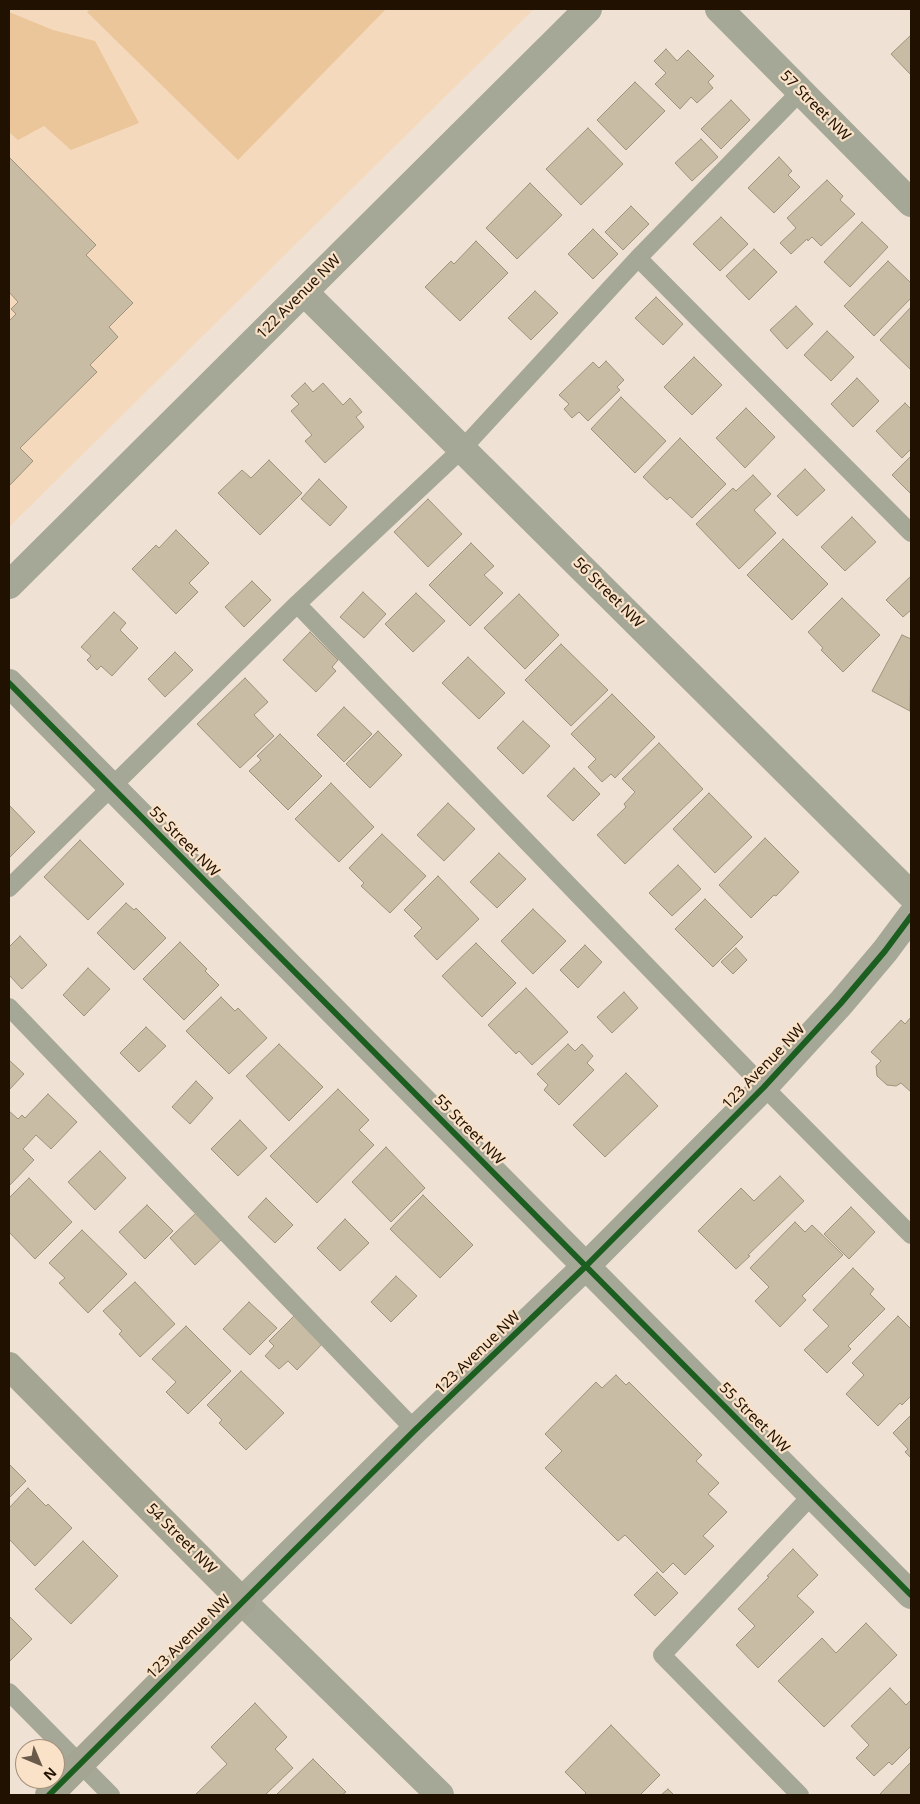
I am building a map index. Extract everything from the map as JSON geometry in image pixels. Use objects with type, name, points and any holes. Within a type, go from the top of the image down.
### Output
[{"type":"street","name":"122 Avenue NW","points":[[9,585],[588,9]]},
{"type":"street","name":"57 Street NW","points":[[718,9],[911,203]]},
{"type":"street","name":"56 Street NW","points":[[304,292],[911,895]]},
{"type":"street","name":"55 Street NW","points":[[9,683],[911,1595]]},
{"type":"street","name":"123 Avenue NW","points":[[49,1795],[242,1601],[415,1430],[586,1266],[764,1087],[841,1003],[885,951],[911,916]]},
{"type":"street","name":"54 Street NW","points":[[9,1366],[242,1601],[440,1795]]},
{"type":"lane","points":[[9,888],[298,604],[463,448],[638,258],[801,91]]},
{"type":"lane","points":[[638,258],[911,533]]},
{"type":"lane","points":[[298,604],[764,1087],[911,1235]]},
{"type":"lane","points":[[9,1007],[415,1430]]},
{"type":"lane","points":[[800,1795],[662,1655],[812,1495]]},
{"type":"lane","points":[[9,1692],[111,1795]]},
{"type":"shaded area","points":[[9,9],[534,9],[9,527]]},
{"type":"shaded area","points":[[90,9],[386,9],[238,160],[87,12]]},
{"type":"shaded area","points":[[9,12],[53,30],[95,41],[139,123],[71,150],[44,126],[18,140],[9,132]]},
{"type":"building","points":[[911,35],[911,75],[891,54]]},
{"type":"building","points":[[666,49],[677,61],[688,50],[714,76],[708,82],[713,88],[697,103],[691,97],[680,109],[655,84],[666,73],[654,61]]},
{"type":"building","points":[[635,82],[665,111],[626,150],[597,120]]},
{"type":"building","points":[[731,100],[750,120],[721,149],[701,129]]},
{"type":"building","points":[[588,128],[623,164],[581,205],[546,169]]},
{"type":"building","points":[[701,139],[718,157],[692,181],[675,163]]},
{"type":"building","points":[[9,157],[96,245],[86,255],[133,303],[109,327],[118,337],[90,365],[97,372],[20,448],[33,461],[9,486],[9,321],[16,314],[11,309],[18,302],[9,292]]},
{"type":"building","points":[[779,157],[792,171],[788,175],[800,187],[774,213],[748,188]]},
{"type":"building","points":[[827,180],[843,196],[840,200],[855,214],[821,246],[812,237],[808,241],[807,239],[791,254],[780,243],[796,228],[787,218]]},
{"type":"building","points":[[530,183],[562,215],[517,259],[486,228]]},
{"type":"building","points":[[631,206],[649,224],[623,250],[605,232]]},
{"type":"building","points":[[721,217],[748,244],[720,271],[693,244]]},
{"type":"building","points":[[862,222],[888,247],[850,287],[824,262]]},
{"type":"building","points":[[593,229],[618,254],[593,279],[568,254]]},
{"type":"building","points":[[476,241],[508,273],[460,321],[425,287],[451,261],[454,264]]},
{"type":"building","points":[[754,249],[777,272],[749,300],[726,276]]},
{"type":"building","points":[[888,261],[911,283],[911,298],[874,336],[844,306]]},
{"type":"building","points":[[535,291],[558,313],[531,340],[508,318]]},
{"type":"building","points":[[656,297],[683,324],[663,345],[635,318]]},
{"type":"building","points":[[796,306],[813,324],[787,349],[770,330]]},
{"type":"building","points":[[911,307],[911,370],[880,340]]},
{"type":"building","points":[[827,331],[854,357],[831,381],[804,355]]},
{"type":"building","points":[[694,357],[722,385],[692,415],[664,387]]},
{"type":"building","points":[[606,361],[624,380],[617,387],[620,390],[588,421],[579,412],[572,418],[564,409],[569,404],[559,395],[593,362],[599,368]]},
{"type":"building","points":[[857,378],[879,401],[853,427],[831,404]]},
{"type":"building","points":[[305,383],[313,392],[323,383],[343,405],[350,398],[362,412],[356,417],[364,427],[325,463],[305,441],[312,435],[291,411],[299,404],[291,396]]},
{"type":"building","points":[[621,397],[666,441],[635,473],[591,429]]},
{"type":"building","points":[[905,403],[911,409],[911,449],[902,458],[876,431]]},
{"type":"building","points":[[746,408],[775,437],[745,468],[716,438]]},
{"type":"building","points":[[680,438],[726,484],[692,518],[670,497],[667,500],[643,477]]},
{"type":"building","points":[[911,456],[911,494],[892,475]]},
{"type":"building","points":[[269,460],[302,493],[260,535],[218,493],[242,470],[251,478]]},
{"type":"building","points":[[805,469],[825,490],[797,516],[777,496]]},
{"type":"building","points":[[753,475],[771,494],[754,510],[776,533],[739,569],[696,524],[733,488],[736,491]]},
{"type":"building","points":[[319,479],[347,507],[330,526],[301,499]]},
{"type":"building","points":[[428,499],[462,534],[428,567],[394,532]]},
{"type":"building","points":[[852,517],[876,542],[845,571],[821,547]]},
{"type":"building","points":[[176,530],[209,563],[189,583],[198,592],[176,614],[132,569],[156,545],[159,548]]},
{"type":"building","points":[[783,539],[828,584],[792,620],[747,575]]},
{"type":"building","points":[[471,543],[494,566],[484,575],[503,593],[470,626],[429,585]]},
{"type":"building","points":[[911,576],[911,610],[903,617],[886,600]]},
{"type":"building","points":[[252,581],[271,600],[244,627],[225,607]]},
{"type":"building","points":[[363,592],[386,614],[364,638],[340,617]]},
{"type":"building","points":[[416,593],[445,621],[413,652],[385,624]]},
{"type":"building","points":[[519,594],[559,635],[525,669],[484,628]]},
{"type":"building","points":[[842,598],[880,635],[843,672],[821,650],[823,648],[808,632]]},
{"type":"building","points":[[114,612],[126,623],[120,630],[138,648],[112,676],[101,666],[97,670],[87,660],[91,656],[81,647]]},
{"type":"building","points":[[310,632],[338,660],[332,667],[336,671],[316,692],[283,660]]},
{"type":"building","points":[[902,635],[911,639],[910,711],[872,691]]},
{"type":"building","points":[[561,644],[608,690],[571,726],[525,680]]},
{"type":"building","points":[[175,652],[193,670],[165,697],[148,679]]},
{"type":"building","points":[[468,657],[505,693],[479,719],[442,683]]},
{"type":"building","points":[[245,678],[268,702],[254,715],[274,736],[240,768],[197,724]]},
{"type":"building","points":[[612,694],[655,737],[615,778],[611,774],[602,782],[588,767],[596,759],[571,734]]},
{"type":"building","points":[[344,707],[372,734],[344,762],[317,735]]},
{"type":"building","points":[[523,721],[550,746],[523,774],[497,748]]},
{"type":"building","points":[[378,731],[402,755],[370,788],[346,764]]},
{"type":"building","points":[[280,734],[322,776],[288,810],[249,771],[261,760],[257,756]]},
{"type":"building","points":[[659,743],[703,789],[625,864],[597,835],[626,807],[624,804],[635,792],[622,779]]},
{"type":"building","points":[[574,768],[600,794],[573,821],[547,796]]},
{"type":"building","points":[[331,783],[374,827],[339,862],[295,819]]},
{"type":"building","points":[[709,793],[752,837],[715,873],[673,829]]},
{"type":"building","points":[[448,803],[475,829],[444,861],[417,835]]},
{"type":"building","points":[[9,805],[35,832],[9,858]]},
{"type":"building","points":[[382,834],[426,876],[390,913],[361,886],[364,883],[349,868]]},
{"type":"building","points":[[765,838],[799,872],[751,918],[719,885]]},
{"type":"building","points":[[80,840],[124,884],[88,920],[44,877]]},
{"type":"building","points":[[499,853],[526,879],[497,908],[470,882]]},
{"type":"building","points":[[678,865],[701,889],[672,916],[649,893]]},
{"type":"building","points":[[438,876],[479,919],[437,960],[414,936],[422,928],[404,910]]},
{"type":"building","points":[[705,899],[743,937],[713,967],[675,929]]},
{"type":"building","points":[[126,903],[134,910],[136,908],[166,938],[134,970],[97,933]]},
{"type":"building","points":[[533,909],[566,941],[533,974],[501,941]]},
{"type":"building","points":[[20,936],[47,965],[22,989],[9,975],[9,947]]},
{"type":"building","points":[[180,942],[207,969],[205,971],[219,985],[184,1020],[143,979]]},
{"type":"building","points":[[476,943],[516,983],[482,1017],[442,976]]},
{"type":"building","points":[[585,945],[602,962],[578,988],[560,970]]},
{"type":"building","points":[[736,948],[747,960],[733,974],[721,962]]},
{"type":"building","points":[[88,968],[110,989],[84,1016],[63,995]]},
{"type":"building","points":[[526,988],[568,1032],[532,1065],[519,1051],[516,1054],[488,1025]]},
{"type":"building","points":[[624,992],[638,1008],[612,1033],[597,1017]]},
{"type":"building","points":[[221,997],[235,1011],[238,1008],[267,1038],[229,1074],[186,1031]]},
{"type":"building","points":[[911,1017],[911,1092],[901,1083],[896,1086],[887,1085],[877,1076],[876,1066],[881,1061],[871,1052],[901,1020],[905,1024]]},
{"type":"building","points":[[146,1027],[166,1046],[139,1072],[120,1053]]},
{"type":"building","points":[[279,1044],[323,1087],[289,1121],[246,1076]]},
{"type":"building","points":[[568,1044],[575,1051],[582,1044],[593,1056],[587,1063],[594,1070],[559,1105],[544,1090],[548,1085],[537,1074]]},
{"type":"building","points":[[9,1060],[24,1074],[9,1090]]},
{"type":"building","points":[[626,1073],[658,1106],[605,1157],[573,1125]]},
{"type":"building","points":[[196,1081],[213,1098],[190,1124],[172,1107]]},
{"type":"building","points":[[338,1089],[369,1120],[359,1130],[374,1145],[317,1203],[270,1156]]},
{"type":"building","points":[[48,1094],[77,1122],[51,1149],[36,1135],[23,1149],[34,1160],[9,1186],[9,1111],[18,1119],[22,1115],[25,1118]]},
{"type":"building","points":[[240,1120],[267,1148],[238,1176],[211,1149]]},
{"type":"building","points":[[386,1147],[425,1188],[391,1222],[352,1182]]},
{"type":"building","points":[[100,1151],[126,1178],[95,1210],[68,1182]]},
{"type":"building","points":[[780,1176],[804,1201],[736,1269],[698,1231],[741,1188],[754,1201]]},
{"type":"building","points":[[29,1178],[72,1222],[35,1259],[9,1232],[9,1198]]},
{"type":"building","points":[[423,1195],[473,1245],[440,1278],[390,1229]]},
{"type":"building","points":[[266,1198],[293,1225],[275,1243],[248,1217]]},
{"type":"building","points":[[147,1205],[173,1231],[145,1259],[119,1232]]},
{"type":"building","points":[[851,1207],[875,1232],[849,1259],[824,1234]]},
{"type":"building","points":[[198,1211],[223,1238],[195,1265],[170,1238]]},
{"type":"building","points":[[345,1219],[369,1243],[340,1271],[317,1248]]},
{"type":"building","points":[[795,1222],[805,1232],[812,1225],[843,1255],[802,1296],[806,1300],[780,1327],[755,1301],[769,1287],[750,1268]]},
{"type":"building","points":[[82,1230],[127,1274],[88,1313],[59,1283],[65,1278],[49,1263]]},
{"type":"building","points":[[853,1268],[874,1289],[870,1294],[885,1309],[848,1346],[851,1349],[827,1373],[804,1350],[829,1326],[813,1310]]},
{"type":"building","points":[[396,1276],[417,1296],[391,1322],[371,1302]]},
{"type":"building","points":[[135,1282],[175,1324],[140,1357],[119,1334],[122,1331],[103,1311]]},
{"type":"building","points":[[249,1302],[277,1328],[250,1355],[223,1329]]},
{"type":"building","points":[[297,1313],[325,1341],[297,1370],[288,1361],[279,1369],[265,1356],[274,1346],[269,1341]]},
{"type":"building","points":[[898,1316],[911,1329],[911,1396],[902,1405],[900,1403],[878,1426],[846,1394],[864,1375],[852,1363]]},
{"type":"building","points":[[186,1326],[231,1371],[188,1414],[166,1392],[176,1382],[152,1359]]},
{"type":"building","points":[[241,1371],[284,1413],[246,1450],[219,1423],[222,1420],[207,1405]]},
{"type":"building","points":[[616,1375],[626,1385],[629,1382],[702,1455],[696,1461],[719,1483],[708,1494],[727,1512],[703,1536],[714,1546],[685,1575],[673,1563],[663,1573],[625,1535],[618,1541],[545,1468],[562,1451],[545,1434],[596,1382],[602,1388]]},
{"type":"building","points":[[911,1415],[911,1458],[905,1452],[908,1449],[893,1433]]},
{"type":"building","points":[[9,1464],[26,1481],[9,1498]]},
{"type":"building","points":[[28,1488],[46,1506],[48,1504],[72,1528],[35,1566],[9,1539],[9,1508]]},
{"type":"building","points":[[83,1541],[118,1576],[71,1624],[35,1589]]},
{"type":"building","points":[[793,1549],[818,1575],[797,1596],[814,1612],[758,1668],[736,1645],[755,1626],[738,1609]]},
{"type":"building","points":[[657,1572],[678,1593],[655,1616],[634,1595]]},
{"type":"building","points":[[9,1616],[32,1639],[9,1662]]},
{"type":"building","points":[[866,1623],[897,1655],[824,1727],[778,1681],[822,1638],[836,1653]]},
{"type":"building","points":[[890,1688],[906,1705],[911,1700],[911,1746],[892,1765],[889,1762],[874,1776],[856,1758],[869,1745],[851,1726]]},
{"type":"building","points":[[255,1703],[287,1737],[275,1749],[293,1768],[265,1795],[195,1795],[227,1764],[211,1747]]},
{"type":"building","points":[[611,1725],[660,1775],[640,1795],[584,1795],[586,1793],[565,1772]]},
{"type":"building","points":[[313,1759],[346,1792],[342,1795],[276,1795]]},
{"type":"building","points":[[911,1762],[911,1795],[879,1795]]},
{"type":"building","points":[[668,1789],[674,1795],[661,1795]]},
{"type":"cycle path","points":[[9,683],[911,1595]]},
{"type":"cycle path","points":[[49,1795],[415,1430],[586,1266],[764,1087],[841,1003],[885,951],[911,916]]}]
